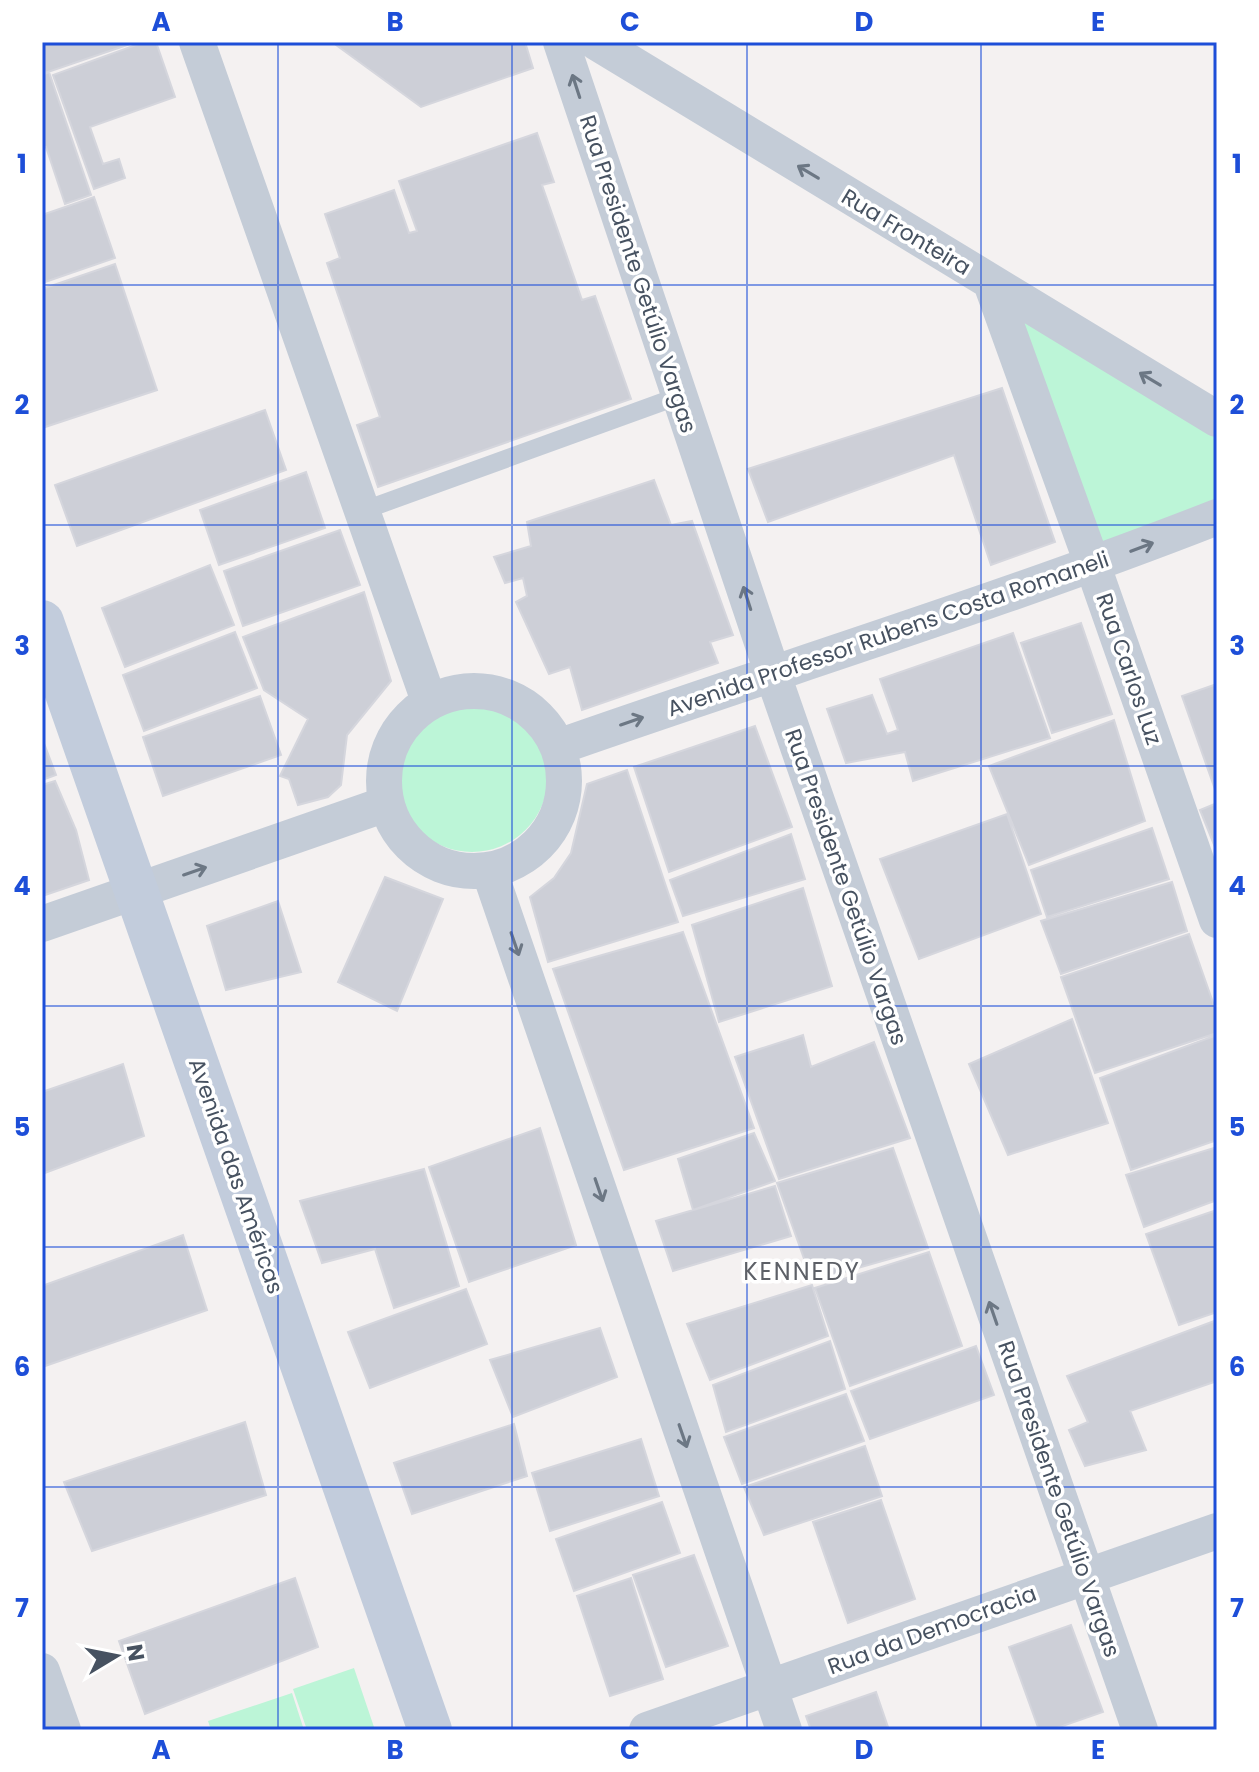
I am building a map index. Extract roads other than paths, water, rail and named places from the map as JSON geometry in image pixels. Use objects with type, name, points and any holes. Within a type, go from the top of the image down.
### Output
[{"type":"main road","name":"Avenida das Américas","points":[[42,622],[430,1730]]},
{"type":"street","points":[[197,42],[429,701]]},
{"type":"street","name":"Rua Presidente Getúlio Vargas","points":[[561,42],[772,672],[1140,1730]]},
{"type":"street","name":"Rua Fronteira","points":[[596,42],[1217,419]]},
{"type":"street","name":"Rua Carlos Luz","points":[[991,283],[1217,920]]},
{"type":"street","name":"Avenida Professor Rubens Costa Romaneli","points":[[558,747],[772,672],[1093,566],[1217,517]]},
{"type":"street","points":[[458,691],[489,691],[518,701],[542,721],[558,747],[564,773],[562,800],[553,825],[537,846],[515,862],[489,870],[463,871],[437,864],[414,849],[397,829],[386,804],[383,774],[390,745],[406,720],[429,701],[458,691]]},
{"type":"street","points":[[42,924],[386,804]]},
{"type":"street","points":[[489,870],[784,1730]]},
{"type":"street","name":"Rua da Democracia","points":[[647,1730],[1217,1531]]},
{"type":"street","points":[[42,1671],[63,1730]]},
{"type":"lane","points":[[362,511],[679,396]]},
{"type":"district","name":"KENNEDY","points":[[802,1271]]}]
